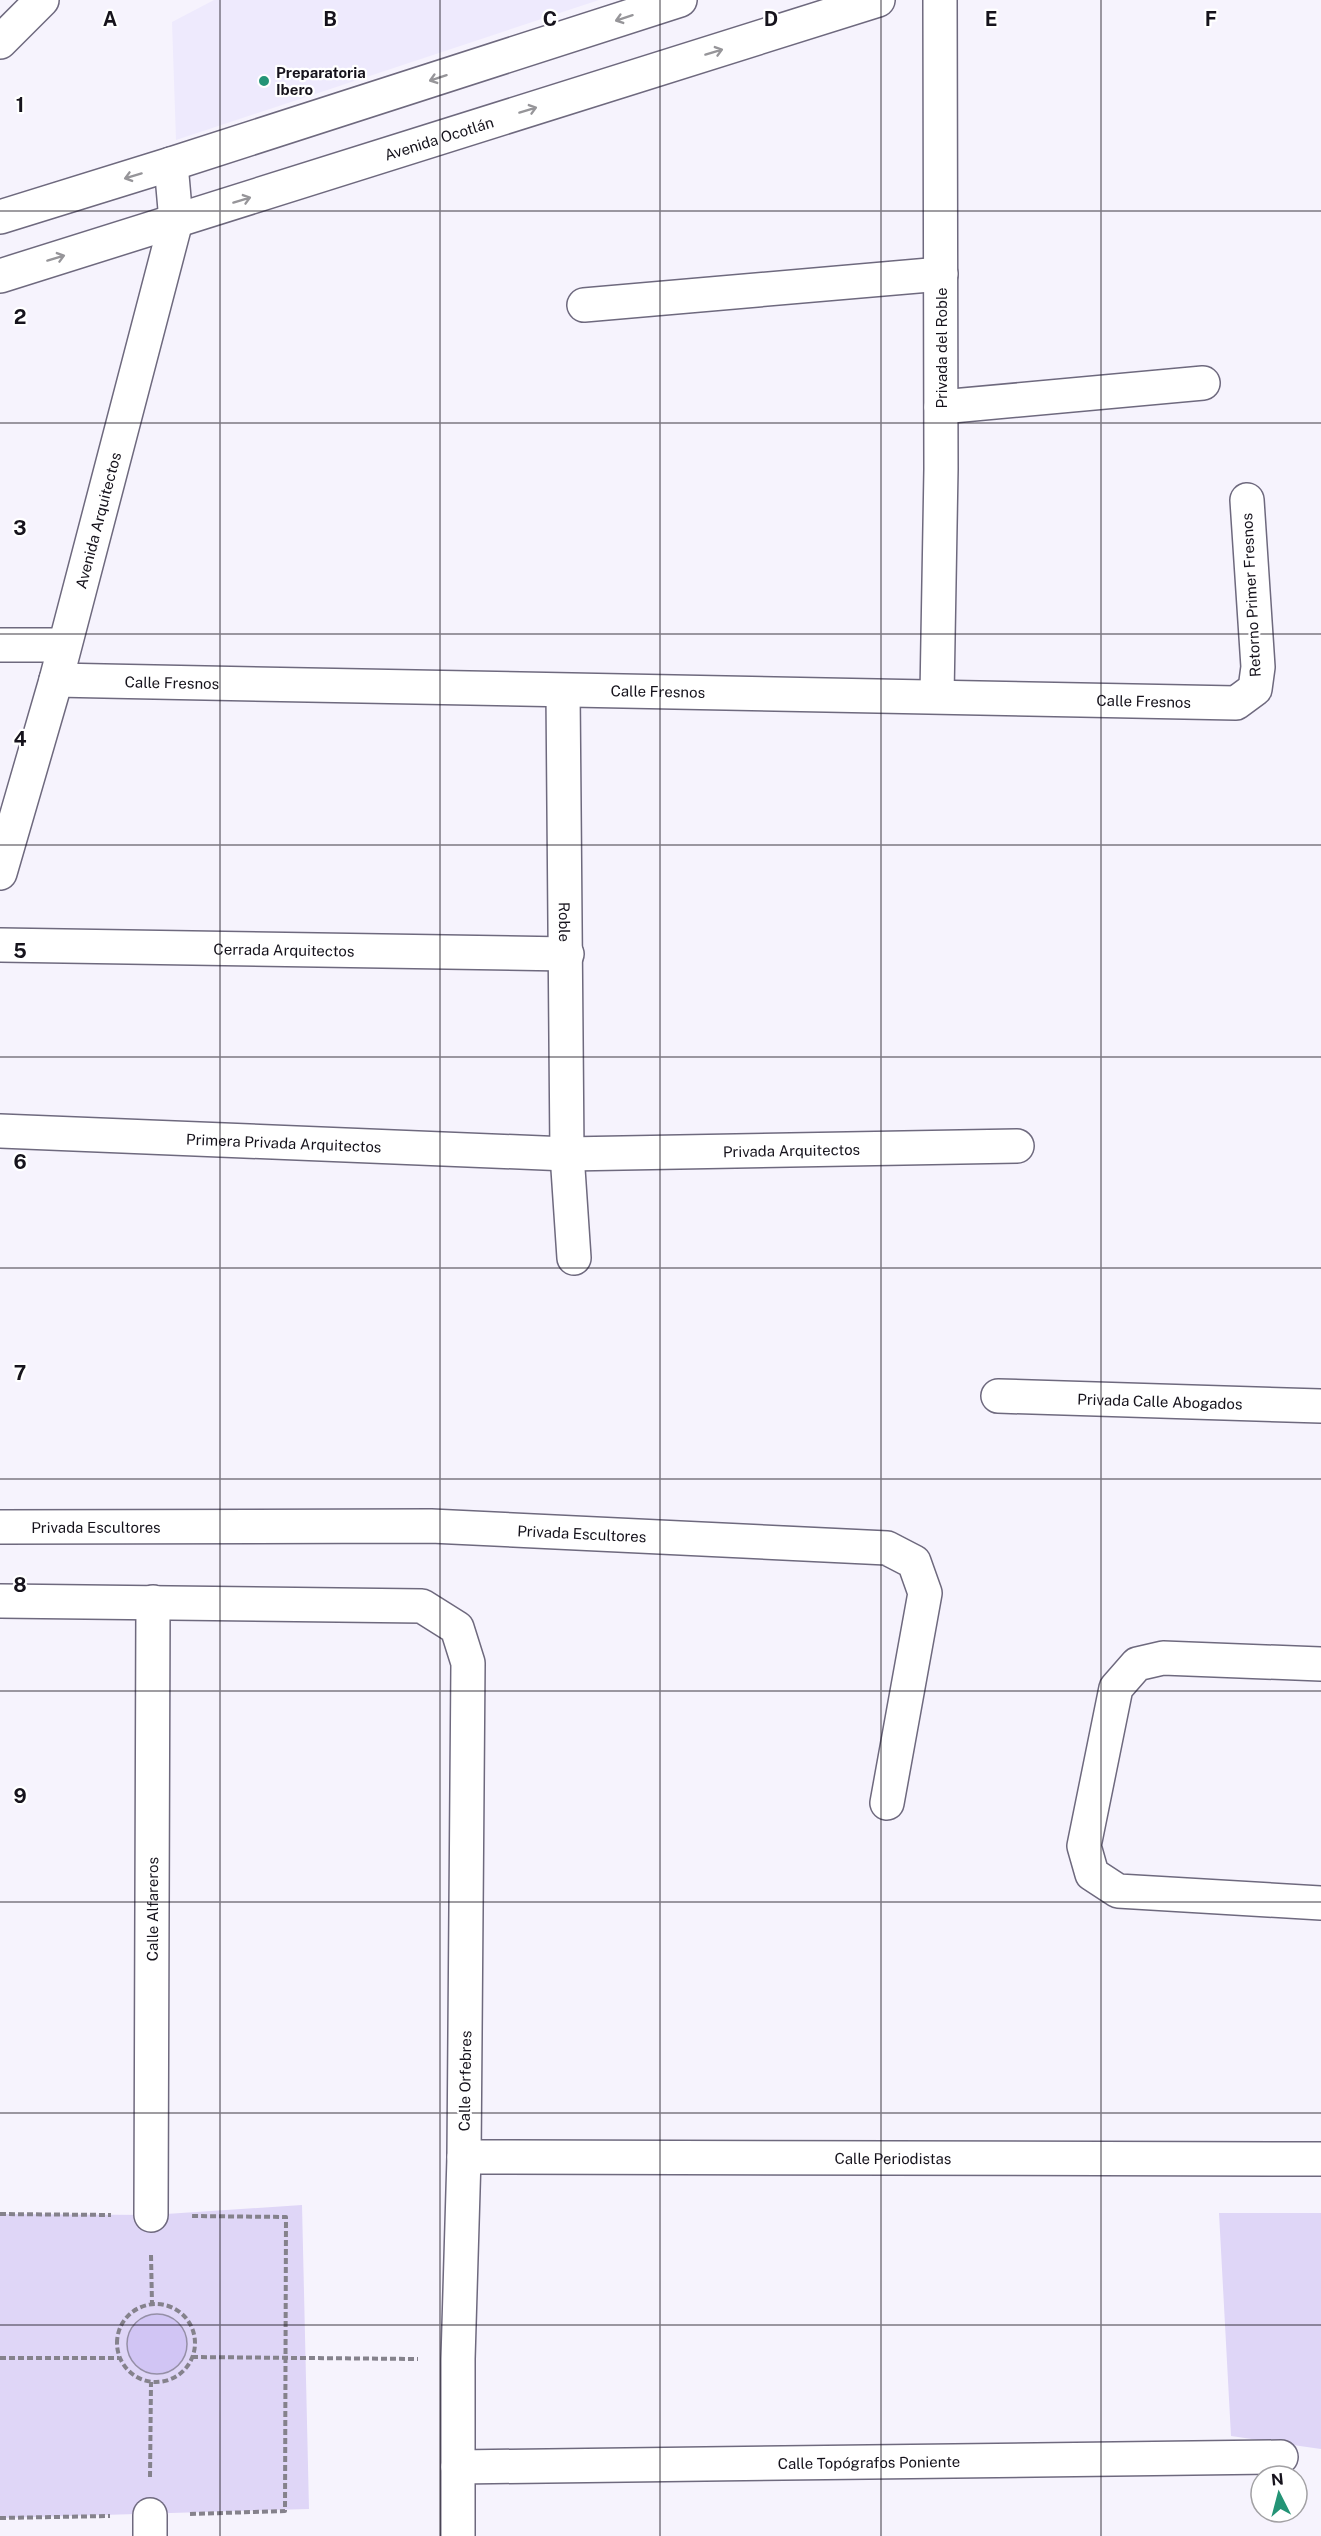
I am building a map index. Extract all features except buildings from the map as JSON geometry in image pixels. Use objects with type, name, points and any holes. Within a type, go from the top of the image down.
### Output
[{"type":"street","points":[[0,42],[42,0]]},
{"type":"street","points":[[0,217],[680,0]]},
{"type":"street","name":"Avenida Ocotlán","points":[[0,276],[878,0]]},
{"type":"street","name":"Privada del Roble","points":[[937,695],[941,407],[940,0]]},
{"type":"street","name":"Avenida Arquitectos","points":[[0,873],[56,680],[176,221],[171,164]]},
{"type":"street","points":[[584,305],[940,274]]},
{"type":"street","points":[[941,407],[1203,382]]},
{"type":"street","name":"Retorno Primer Fresnos","points":[[1246,500],[1258,667],[1255,689]]},
{"type":"street","points":[[0,645],[64,645]]},
{"type":"street","name":"Calle Fresnos","points":[[56,680],[564,691],[937,695],[1236,703],[1255,689]]},
{"type":"street","name":"Roble","points":[[564,691],[567,1154],[574,1258]]},
{"type":"street","name":"Cerrada Arquitectos","points":[[0,945],[567,954]]},
{"type":"street","name":"Primera Privada Arquitectos","points":[[0,1131],[567,1154]]},
{"type":"street","name":"Privada Arquitectos","points":[[567,1154],[1017,1146]]},
{"type":"street","name":"Privada Calle Abogados","points":[[998,1396],[1321,1406]]},
{"type":"street","name":"Privada Escultores","points":[[0,1527],[430,1526],[887,1548],[914,1562],[925,1593],[887,1803]]},
{"type":"street","points":[[0,1600],[153,1602]]},
{"type":"street","name":"Calle Orfebres","points":[[153,1602],[422,1606],[457,1628],[468,1663],[464,2157],[458,2359],[458,2536]]},
{"type":"street","name":"Calle Alfareros","points":[[151,2215],[153,1602]]},
{"type":"street","points":[[1321,1664],[1163,1658],[1137,1664],[1116,1688],[1084,1846],[1092,1874],[1118,1892],[1321,1903]]},
{"type":"street","name":"Calle Periodistas","points":[[464,2157],[1321,2159]]},
{"type":"street","name":"Calle Topógrafos Poniente","points":[[458,2467],[1281,2457]]},
{"type":"path","points":[[0,2214],[286,2217],[285,2511],[150,2525],[0,2518]]},
{"type":"path","points":[[151,2215],[152,2305]]},
{"type":"path","points":[[152,2305],[173,2309],[190,2324],[194,2335],[192,2357],[189,2365],[176,2377],[151,2382],[132,2374],[119,2358],[117,2334],[130,2314],[152,2305]]},
{"type":"path","points":[[192,2357],[458,2359]]},
{"type":"path","points":[[0,2358],[119,2358]]},
{"type":"path","points":[[150,2525],[151,2382]]},
{"type":"shaded area","name":"Preparatoria Ibero","points":[[214,0],[599,0],[176,140],[172,22]]},
{"type":"shaded area","points":[[302,2205],[309,2509],[0,2518],[0,2214],[151,2215]]},
{"type":"shaded area","points":[[1219,2213],[1321,2213],[1321,2449],[1231,2436]]},
{"type":"place","name":"Preparatoria Ibero","points":[[264,81]]}]
